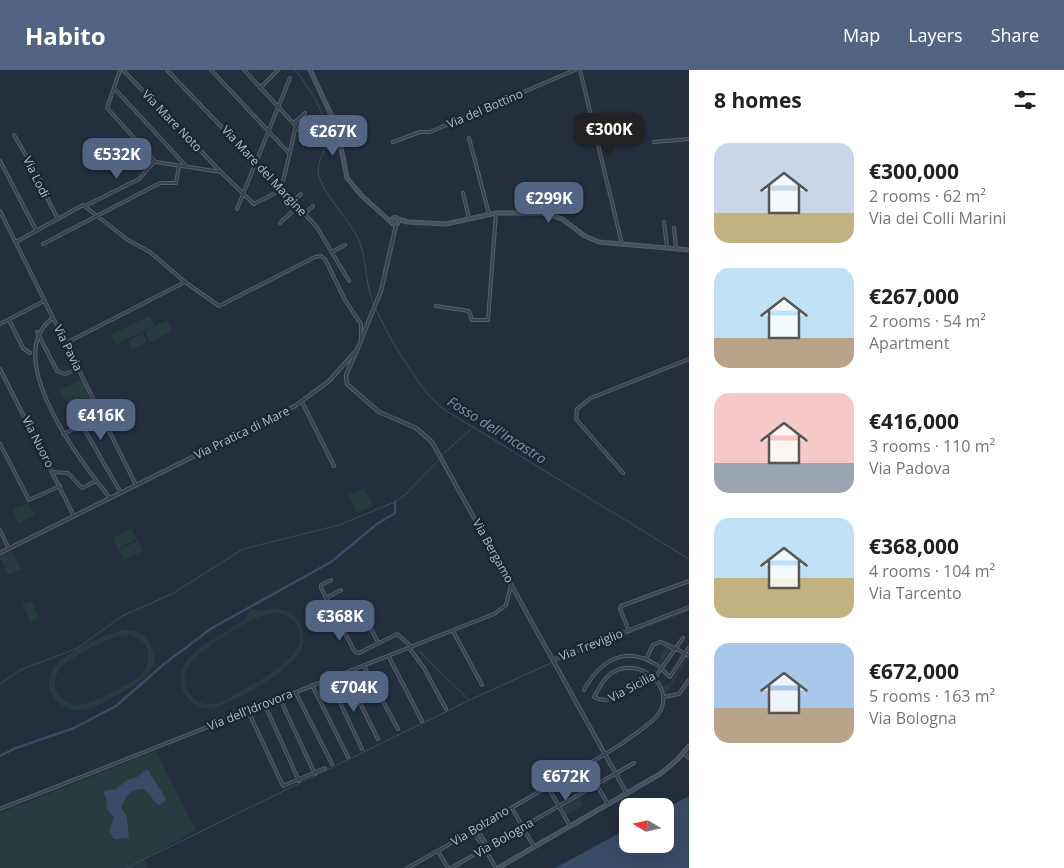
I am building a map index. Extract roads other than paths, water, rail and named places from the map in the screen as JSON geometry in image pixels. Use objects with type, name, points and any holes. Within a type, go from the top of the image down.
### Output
[{"type":"main road","points":[[310,70],[336,127],[347,178],[367,201],[395,224]]},
{"type":"main road","points":[[395,224],[404,222],[443,224],[496,213],[548,214],[564,220],[592,240],[689,250]]},
{"type":"main road","points":[[388,217],[404,222]]},
{"type":"main road","points":[[395,224],[396,218]]},
{"type":"main road","points":[[395,224],[396,218]]},
{"type":"main road","points":[[497,868],[627,794],[668,768],[689,746]]},
{"type":"street","points":[[122,70],[107,108],[155,161],[221,172]]},
{"type":"street","name":"Via Mare Noto","points":[[122,70],[243,194]]},
{"type":"street","name":"Via Mare del Margine","points":[[167,70],[320,232],[349,281]]},
{"type":"street","points":[[211,70],[290,154]]},
{"type":"street","points":[[244,70],[312,145]]},
{"type":"street","points":[[247,73],[250,70]]},
{"type":"street","points":[[260,88],[278,70]]},
{"type":"street","name":"Via del Bottino","points":[[393,142],[419,132],[426,133],[438,129],[575,70]]},
{"type":"street","points":[[580,70],[622,244]]},
{"type":"street","points":[[237,209],[290,78]]},
{"type":"street","points":[[114,87],[187,167]]},
{"type":"street","points":[[294,123],[305,113]]},
{"type":"street","points":[[243,194],[254,204],[281,190],[296,126]]},
{"type":"street","name":"Via Lodi","points":[[14,135],[41,181],[43,190],[58,219]]},
{"type":"street","points":[[469,138],[489,214]]},
{"type":"street","points":[[654,142],[689,139]]},
{"type":"street","points":[[0,161],[36,230]]},
{"type":"street","points":[[16,242],[80,206],[84,206],[139,179],[155,161]]},
{"type":"street","points":[[43,244],[161,183],[176,183],[179,166]]},
{"type":"street","points":[[462,193],[469,220]]},
{"type":"street","points":[[293,202],[301,194]]},
{"type":"street","points":[[84,206],[128,240],[150,252],[185,282],[222,306],[320,256],[324,259],[344,298],[361,324],[361,341]]},
{"type":"street","points":[[304,214],[313,206]]},
{"type":"street","points":[[280,223],[297,207]]},
{"type":"street","name":"Via Pavia","points":[[0,211],[136,485]]},
{"type":"street","points":[[436,306],[469,311],[472,320],[488,320],[496,213]]},
{"type":"street","points":[[664,222],[667,247]]},
{"type":"street","name":"Via Pratica di Mare","points":[[0,553],[302,402],[340,370],[361,341],[378,300],[395,224]]},
{"type":"street","points":[[674,228],[676,248]]},
{"type":"street","points":[[332,252],[345,245]]},
{"type":"street","points":[[66,343],[185,282]]},
{"type":"street","points":[[0,324],[45,301]]},
{"type":"street","points":[[35,336],[36,332],[53,318]]},
{"type":"street","points":[[8,320],[23,348],[30,353]]},
{"type":"street","points":[[36,332],[57,371],[64,374],[78,369]]},
{"type":"street","name":"Via Bergamo","points":[[361,341],[346,376],[347,384],[379,412],[414,427],[432,440],[627,794]]},
{"type":"street","points":[[624,473],[599,448],[575,417],[578,408],[591,398],[689,359]]},
{"type":"street","name":"Via Nuoro","points":[[0,369],[74,516]]},
{"type":"street","points":[[35,380],[42,398],[63,434],[110,498]]},
{"type":"street","points":[[302,402],[334,466]]},
{"type":"street","points":[[63,434],[78,427],[83,427],[121,493]]},
{"type":"street","points":[[0,444],[29,500],[60,486]]},
{"type":"street","points":[[53,472],[67,473],[82,488],[96,481]]},
{"type":"street","points":[[0,530],[9,549]]},
{"type":"street","points":[[331,580],[321,586],[355,652],[358,653],[398,634],[411,648],[424,668],[446,709]]},
{"type":"street","name":"Via Treviglio","points":[[628,630],[620,610],[621,606],[689,581]]},
{"type":"street","name":"Via dell'Idrovora","points":[[0,809],[264,704],[389,657],[502,610],[509,598],[511,584]]},
{"type":"street","points":[[326,598],[341,590]]},
{"type":"street","name":"Via Treviglio","points":[[554,659],[689,607]]},
{"type":"street","points":[[367,622],[378,643]]},
{"type":"street","points":[[453,630],[482,685]]},
{"type":"street","name":"Via Sicilia","points":[[653,677],[636,668],[619,670],[605,678],[594,697],[601,702],[611,700],[633,685],[653,677],[662,669],[683,638]]},
{"type":"street","points":[[646,659],[653,645],[661,642],[689,656]]},
{"type":"street","points":[[584,690],[596,670],[614,658],[634,655],[646,659],[670,676],[689,647]]},
{"type":"street","points":[[389,657],[422,721]]},
{"type":"street","points":[[364,666],[398,729]]},
{"type":"street","points":[[344,673],[378,740]]},
{"type":"street","points":[[653,677],[661,688],[664,697],[679,694],[689,680]]},
{"type":"street","points":[[329,679],[362,749]]},
{"type":"street","points":[[312,686],[348,757]]},
{"type":"street","points":[[296,692],[332,764]]},
{"type":"street","name":"Via Bolzano","points":[[407,868],[605,754],[656,717],[662,708],[664,697]]},
{"type":"street","points":[[280,698],[315,773]]},
{"type":"street","points":[[264,704],[299,780]]},
{"type":"street","points":[[248,711],[284,787],[325,768]]},
{"type":"street","points":[[684,753],[689,758]]},
{"type":"street","name":"Via Bologna","points":[[451,868],[634,763]]},
{"type":"street","points":[[585,765],[608,804]]},
{"type":"street","points":[[548,786],[570,826]]},
{"type":"street","points":[[511,808],[534,847]]},
{"type":"street","points":[[477,828],[485,848]]},
{"type":"street","points":[[473,831],[497,868]]},
{"type":"street","points":[[438,851],[448,868]]},
{"type":"water","points":[[146,770],[149,771],[166,801],[158,805],[144,789],[132,792],[121,808],[127,817],[129,838],[114,839],[109,831],[114,817],[106,808],[107,800],[103,791],[116,789],[127,780],[137,777]]},
{"type":"water","points":[[689,796],[689,868],[555,868],[619,833],[619,853],[674,853],[674,804]]},
{"type":"waterway","name":"Fosso dell'Incastro","points":[[295,70],[312,93],[326,123],[327,141],[319,163],[319,177],[327,193],[358,238],[363,252],[368,286],[375,305],[391,338],[424,389],[445,410],[689,559]]},
{"type":"waterway","points":[[442,455],[471,429]]},
{"type":"waterway","points":[[0,684],[20,670],[78,648],[122,616],[172,594],[243,549],[339,525],[395,502],[405,495],[439,460]]},
{"type":"waterway","points":[[0,756],[16,748],[74,728],[116,706],[164,664],[212,628],[331,562],[377,524],[395,513],[395,502]]},
{"type":"waterway","points":[[557,661],[689,610]]},
{"type":"waterway","points":[[419,651],[469,700]]},
{"type":"waterway","points":[[126,868],[470,700],[553,662]]}]
